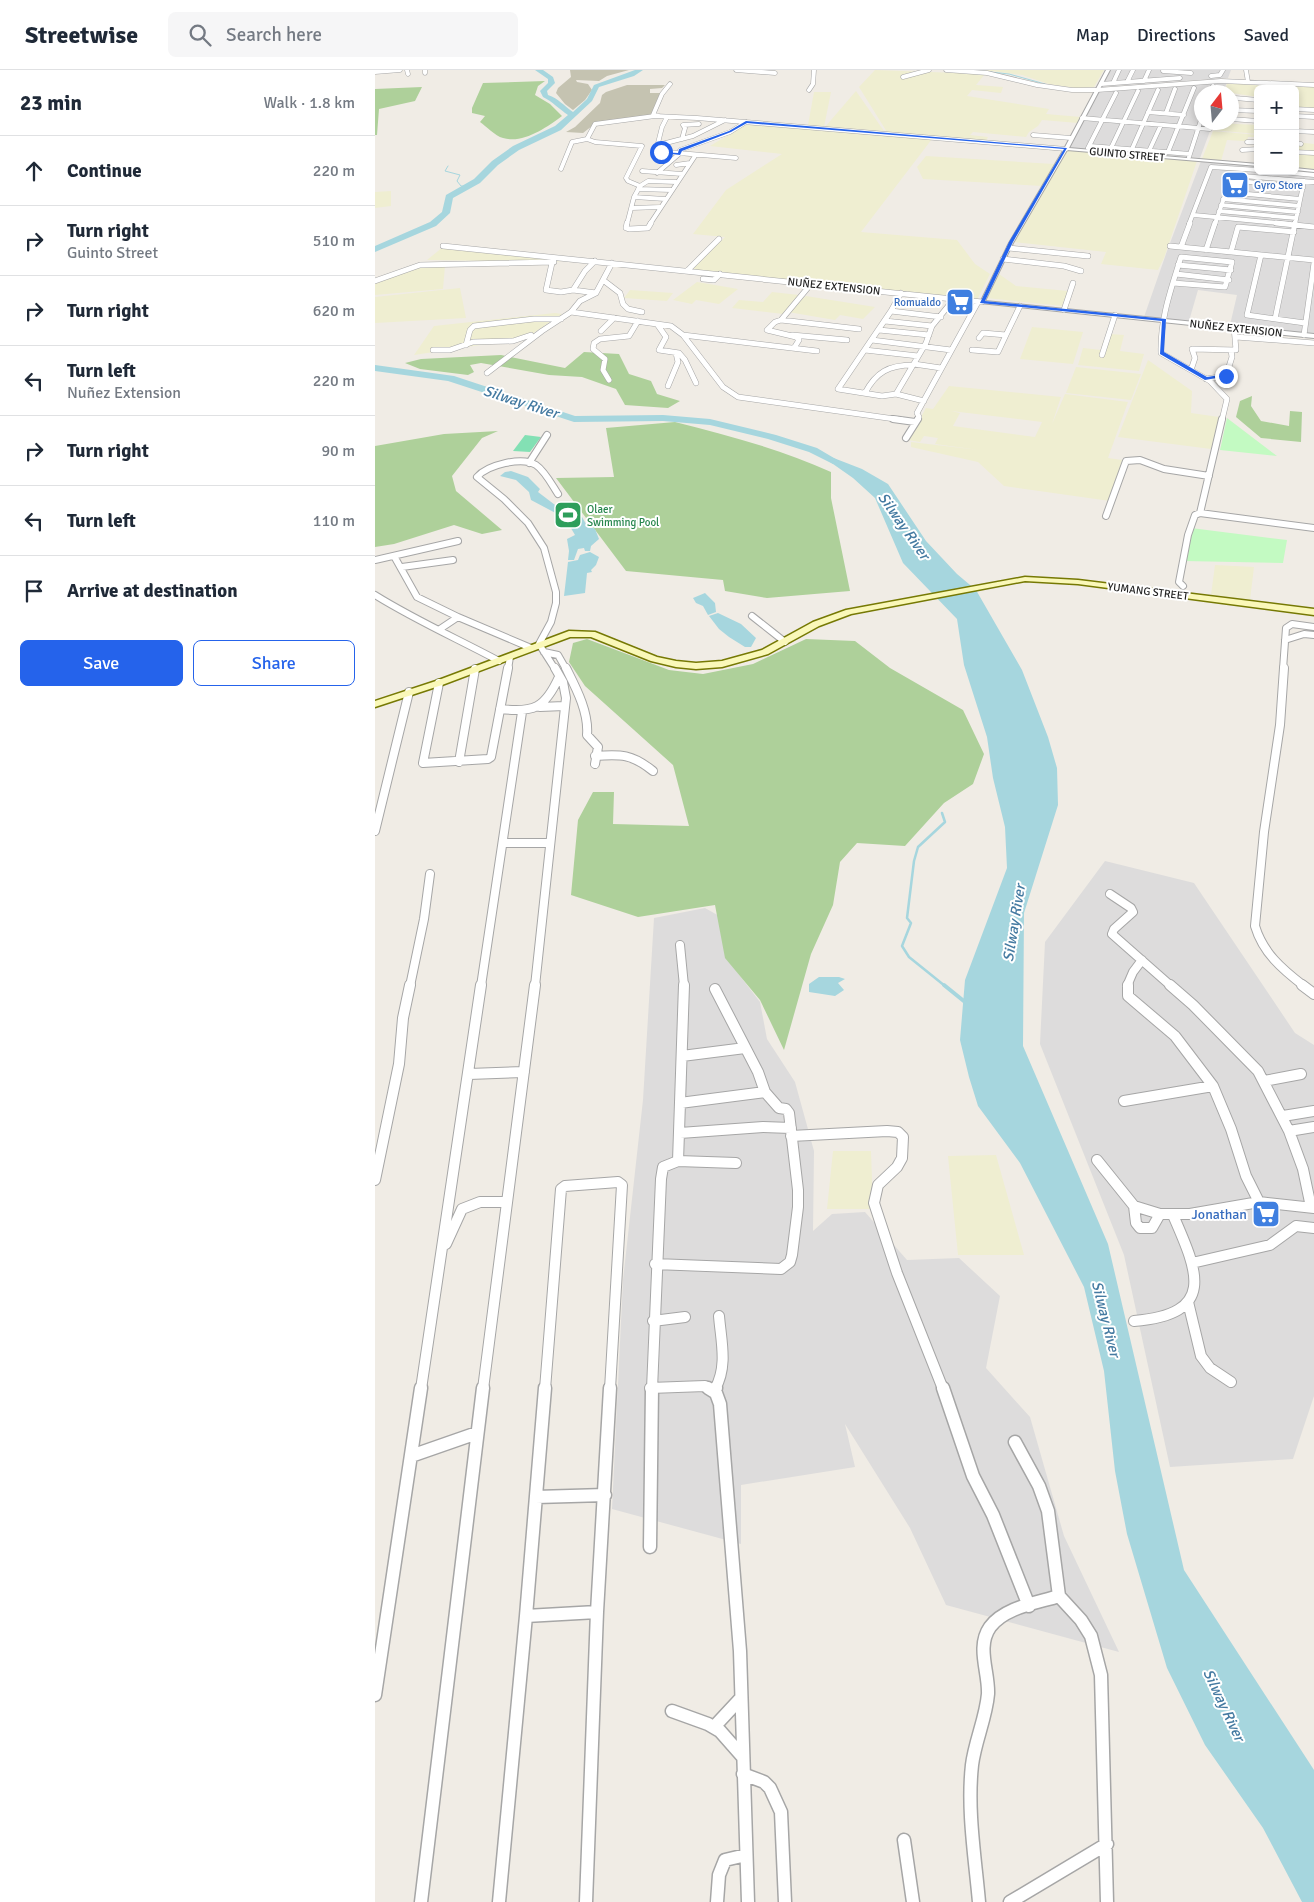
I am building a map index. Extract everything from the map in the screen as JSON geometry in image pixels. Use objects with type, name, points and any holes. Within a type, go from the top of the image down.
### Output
[{"type":"main road","name":"YUMANG STREET","points":[[375,704],[538,648],[561,636],[585,633],[598,636],[654,658],[676,664],[696,666],[735,661],[765,652],[816,624],[836,616],[1025,579],[1038,578],[1314,612]]},
{"type":"street","points":[[375,72],[400,70]]},
{"type":"street","points":[[736,70],[775,73]]},
{"type":"street","points":[[809,90],[813,84],[814,70]]},
{"type":"street","points":[[903,77],[929,70]]},
{"type":"street","points":[[946,70],[991,73],[1063,89],[1204,82],[1314,85]]},
{"type":"street","points":[[906,438],[919,417],[917,413],[941,368],[1066,149],[1108,70]]},
{"type":"street","points":[[1113,83],[1119,70]]},
{"type":"street","points":[[1127,82],[1133,70]]},
{"type":"street","points":[[1144,81],[1149,70]]},
{"type":"street","points":[[1159,80],[1163,70],[1191,73],[1198,77]]},
{"type":"street","points":[[1205,76],[1220,75],[1223,70]]},
{"type":"street","points":[[1246,70],[1248,82]]},
{"type":"street","points":[[1098,88],[1113,83],[1159,80],[1191,73]]},
{"type":"street","points":[[659,116],[653,115],[665,87],[670,84]]},
{"type":"street","points":[[1106,93],[1194,88],[1169,152]]},
{"type":"street","points":[[1166,113],[1175,89]]},
{"type":"street","points":[[1132,149],[1157,90]]},
{"type":"street","points":[[1111,148],[1138,91]]},
{"type":"street","points":[[1116,93],[1089,147],[1169,152],[1189,156],[1198,130]]},
{"type":"street","points":[[1239,98],[1254,100]]},
{"type":"street","points":[[1239,104],[1254,105]]},
{"type":"street","points":[[1299,109],[1314,110]]},
{"type":"street","points":[[1239,110],[1254,111]]},
{"type":"street","points":[[1148,112],[1183,115]]},
{"type":"street","name":"GUINTO STREET","points":[[587,139],[595,124],[659,116],[1015,142],[1066,149],[1254,165]]},
{"type":"street","points":[[1299,116],[1314,117]]},
{"type":"street","points":[[652,155],[656,152],[662,127],[667,117]]},
{"type":"street","points":[[1082,118],[1194,128]]},
{"type":"street","points":[[658,145],[682,139],[725,120]]},
{"type":"street","points":[[1239,120],[1254,121]]},
{"type":"street","points":[[665,122],[673,122]]},
{"type":"street","points":[[657,173],[679,154],[680,150],[730,132],[746,122]]},
{"type":"street","points":[[680,123],[714,126]]},
{"type":"street","points":[[682,139],[685,129],[683,126],[688,124]]},
{"type":"street","points":[[1149,151],[1161,125]]},
{"type":"street","points":[[1299,132],[1314,134]]},
{"type":"street","points":[[1033,135],[1071,138]]},
{"type":"street","points":[[561,169],[572,142],[587,139],[595,142],[642,146],[626,179],[639,187],[671,190]]},
{"type":"street","points":[[1247,142],[1254,142]]},
{"type":"street","points":[[1242,150],[1254,149]]},
{"type":"street","points":[[656,152],[736,158]]},
{"type":"street","points":[[1299,152],[1314,153]]},
{"type":"street","points":[[676,182],[648,181],[639,187],[634,197],[627,228],[648,228],[676,182],[695,156]]},
{"type":"street","points":[[667,163],[686,168]]},
{"type":"street","points":[[676,165],[690,163]]},
{"type":"street","points":[[1181,247],[1211,167],[1254,170]]},
{"type":"street","points":[[1299,169],[1314,170]]},
{"type":"street","points":[[642,171],[682,174]]},
{"type":"street","points":[[1299,174],[1314,175]]},
{"type":"street","points":[[1206,250],[1231,175],[1314,182]]},
{"type":"street","points":[[1230,180],[1303,188]]},
{"type":"street","points":[[1275,320],[1304,181]]},
{"type":"street","points":[[1227,186],[1302,193]]},
{"type":"street","points":[[1225,192],[1300,199]]},
{"type":"street","points":[[634,197],[665,199]]},
{"type":"street","points":[[1223,198],[1299,206]]},
{"type":"street","points":[[1221,205],[1298,212]]},
{"type":"street","points":[[633,208],[660,207]]},
{"type":"street","points":[[1219,211],[1296,218]]},
{"type":"street","points":[[1193,215],[1314,227]]},
{"type":"street","points":[[1231,252],[1238,227],[1293,232]]},
{"type":"street","points":[[687,271],[719,239]]},
{"type":"street","name":"NUÑEZ EXTENSION","points":[[443,246],[1314,336]]},
{"type":"street","points":[[1171,246],[1314,262],[1303,335]]},
{"type":"street","points":[[1009,248],[1088,256]]},
{"type":"street","points":[[1261,255],[1247,315],[1305,323]]},
{"type":"street","points":[[1173,282],[1224,288],[1229,280],[1231,261],[1181,257],[1173,282],[1164,320],[1161,353],[1206,379],[1224,394],[1227,403],[1200,513]]},
{"type":"street","points":[[1003,259],[1064,266],[1081,271]]},
{"type":"street","points":[[375,281],[420,265],[579,260]]},
{"type":"street","points":[[573,290],[585,271],[595,261]]},
{"type":"street","points":[[552,262],[546,290],[561,292],[573,290],[596,293]]},
{"type":"street","points":[[433,350],[450,350],[473,342],[507,341],[525,338],[571,312],[580,302],[596,293],[612,263]]},
{"type":"street","points":[[620,270],[629,265]]},
{"type":"street","points":[[1179,265],[1231,270]]},
{"type":"street","points":[[703,279],[714,280],[719,274]]},
{"type":"street","points":[[1176,274],[1229,280]]},
{"type":"street","points":[[603,280],[620,293],[623,304],[628,309],[642,312]]},
{"type":"street","points":[[1064,310],[1073,283]]},
{"type":"street","points":[[781,320],[811,284]]},
{"type":"street","points":[[901,294],[879,330],[838,389],[884,396],[896,394],[924,401]]},
{"type":"street","points":[[896,394],[924,346],[932,326],[941,317],[953,299]]},
{"type":"street","points":[[972,350],[998,352],[1020,306]]},
{"type":"street","points":[[891,311],[941,317]]},
{"type":"street","points":[[571,312],[671,326],[683,335],[723,387],[739,398],[915,422]]},
{"type":"street","points":[[1102,355],[1115,316]]},
{"type":"street","points":[[601,331],[614,318]]},
{"type":"street","points":[[465,345],[470,330],[474,326],[559,319]]},
{"type":"street","points":[[487,374],[559,319]]},
{"type":"street","points":[[847,340],[792,335],[767,330],[775,322],[781,320],[859,329]]},
{"type":"street","points":[[885,320],[932,326]]},
{"type":"street","points":[[609,380],[603,370],[605,359],[593,349],[594,343],[600,339],[629,336],[638,321]]},
{"type":"street","points":[[657,324],[677,353],[685,360],[696,383]]},
{"type":"street","points":[[1191,370],[1195,358],[1192,354],[1192,349],[1236,350],[1234,327]]},
{"type":"street","points":[[879,330],[929,336]]},
{"type":"street","points":[[979,338],[983,332],[1006,335]]},
{"type":"street","points":[[683,335],[817,351]]},
{"type":"street","points":[[792,335],[799,339],[794,348]]},
{"type":"street","points":[[1236,337],[1314,343]]},
{"type":"street","points":[[872,340],[951,350]]},
{"type":"street","points":[[670,341],[660,346],[659,350],[677,353]]},
{"type":"street","points":[[865,350],[918,356]]},
{"type":"street","points":[[1206,379],[1226,376],[1232,357],[1231,350]]},
{"type":"street","points":[[668,386],[678,362],[677,353]]},
{"type":"street","points":[[865,393],[871,382],[885,367],[913,365],[941,368]]},
{"type":"street","points":[[529,463],[547,436]]},
{"type":"street","points":[[1106,516],[1127,460],[1140,460],[1164,469],[1209,476]]},
{"type":"street","points":[[538,648],[551,622],[556,603],[556,592],[544,548],[528,523],[477,477],[481,471],[490,467],[529,463],[537,465],[558,494]]},
{"type":"street","points":[[1183,586],[1179,582],[1187,536],[1195,515],[1200,513],[1314,528]]},
{"type":"street","points":[[375,560],[458,541]]},
{"type":"street","points":[[395,556],[409,584],[421,600],[458,617],[555,653],[565,667],[588,720],[587,735],[598,747],[595,759],[619,753],[640,760],[653,772]]},
{"type":"street","points":[[402,567],[453,560]]},
{"type":"street","points":[[375,595],[404,613],[441,629],[499,661]]},
{"type":"street","points":[[752,616],[785,642]]},
{"type":"street","points":[[441,629],[458,617]]},
{"type":"street","points":[[1314,627],[1292,624],[1287,626],[1280,725],[1264,832],[1255,926],[1257,938],[1273,960],[1314,994]]},
{"type":"street","points":[[1285,640],[1304,634],[1314,636]]},
{"type":"street","points":[[421,1902],[477,1433],[524,1072],[564,706],[567,696],[566,688],[538,648]]},
{"type":"street","points":[[439,683],[423,763],[490,759],[510,657]]},
{"type":"street","points":[[459,762],[475,669]]},
{"type":"street","points":[[540,707],[552,694],[559,677]]},
{"type":"street","points":[[375,831],[409,692]]},
{"type":"street","points":[[500,709],[522,712],[540,707],[564,706]]},
{"type":"street","points":[[375,1695],[504,843],[522,712]]},
{"type":"street","points":[[504,843],[549,843]]},
{"type":"street","points":[[375,1180],[399,1064],[403,1018],[424,919],[429,874]]},
{"type":"street","points":[[1110,894],[1131,908],[1133,912],[1114,929],[1112,934],[1193,1005],[1252,1064],[1264,1081],[1289,1131],[1303,1169],[1313,1208],[1259,1202],[1190,1214],[1173,1215],[1160,1214],[1134,1206]]},
{"type":"street","points":[[678,1162],[680,1133],[679,1103],[686,984],[680,944]]},
{"type":"street","points":[[1142,960],[1134,969],[1129,980],[1128,996],[1175,1036],[1213,1086],[1231,1130],[1246,1176],[1259,1202]]},
{"type":"street","points":[[655,1264],[781,1269],[786,1267],[793,1254],[798,1190],[788,1111],[779,1108],[765,1092],[715,989]]},
{"type":"street","points":[[682,1056],[745,1048]]},
{"type":"street","points":[[469,1074],[524,1072]]},
{"type":"street","points":[[1264,1081],[1301,1074]]},
{"type":"street","points":[[1124,1101],[1213,1086]]},
{"type":"street","points":[[679,1103],[765,1092]]},
{"type":"street","points":[[1283,1116],[1314,1111]]},
{"type":"street","points":[[680,1133],[756,1127],[791,1132],[856,1134],[887,1131],[898,1132],[903,1137],[902,1158],[897,1167],[878,1185],[874,1202],[877,1215],[897,1273],[954,1416],[973,1476],[993,1515],[1029,1606]]},
{"type":"street","points":[[1289,1131],[1314,1127]]},
{"type":"street","points":[[1097,1160],[1134,1206],[1136,1223],[1140,1228],[1152,1228],[1160,1214]]},
{"type":"street","points":[[650,1547],[653,1321],[662,1170],[666,1165],[678,1162],[736,1163]]},
{"type":"street","points":[[499,1902],[526,1616],[561,1189],[565,1186],[618,1182],[622,1185],[597,1612],[586,1902]]},
{"type":"street","points":[[442,1251],[450,1236],[458,1213],[462,1209],[479,1202],[507,1202]]},
{"type":"street","points":[[1134,1321],[1171,1315],[1188,1302],[1195,1289],[1192,1263],[1173,1215]]},
{"type":"street","points":[[1192,1263],[1270,1246],[1296,1226],[1314,1228]]},
{"type":"street","points":[[1188,1302],[1201,1356],[1210,1368],[1231,1382]]},
{"type":"street","points":[[714,1391],[721,1382],[724,1368],[719,1316]]},
{"type":"street","points":[[653,1321],[685,1317]]},
{"type":"street","points":[[651,1388],[705,1386],[714,1391],[720,1404],[740,1651],[741,1756],[749,1902]]},
{"type":"street","points":[[411,1456],[477,1433]]},
{"type":"street","points":[[1015,1442],[1039,1486],[1048,1511],[1059,1596],[1081,1620],[1091,1636],[1101,1675],[1107,1844],[1107,1902]]},
{"type":"street","points":[[536,1498],[605,1495]]},
{"type":"street","points":[[979,1902],[971,1772],[977,1737],[988,1695],[983,1655],[984,1642],[987,1631],[992,1624],[1013,1611],[1059,1596]]},
{"type":"street","points":[[526,1616],[597,1612]]},
{"type":"street","points":[[714,1727],[741,1698]]},
{"type":"street","points":[[672,1711],[714,1727],[720,1731],[741,1756]]},
{"type":"street","points":[[743,1774],[765,1782],[773,1792],[781,1812],[785,1902]]},
{"type":"street","points":[[904,1840],[913,1902]]},
{"type":"street","points":[[1010,1902],[1107,1844]]},
{"type":"street","points":[[717,1902],[717,1880],[719,1870],[725,1860],[747,1855]]},
{"type":"shaded area","points":[[570,70],[629,70],[607,76],[599,81],[576,80],[577,82],[588,84],[592,90],[585,100],[573,110],[556,93],[558,88],[571,77]]},
{"type":"shaded area","points":[[1111,70],[1231,70],[1228,78],[1101,87]]},
{"type":"shaded area","points":[[1227,82],[1226,85],[1194,85],[1194,130],[1210,130],[1200,158],[1068,148],[1098,91]]},
{"type":"shaded area","points":[[627,85],[665,85],[662,88],[650,89],[650,93],[660,93],[651,115],[592,126],[583,133],[566,132],[575,127],[600,103],[602,95]]},
{"type":"shaded area","points":[[1201,161],[1254,166],[1254,175],[1299,175],[1299,169],[1314,171],[1314,334],[1230,325],[1237,295],[1198,290],[1189,321],[1144,317]]},
{"type":"shaded area","points":[[1105,861],[1194,883],[1295,1033],[1314,1045],[1314,1396],[1293,1459],[1170,1467],[1124,1255],[1040,1044],[1045,942]]},
{"type":"shaded area","points":[[705,908],[721,917],[737,972],[760,1002],[767,1039],[795,1082],[814,1151],[813,1231],[832,1214],[865,1212],[907,1260],[959,1258],[1000,1296],[986,1368],[1030,1417],[1064,1536],[1119,1652],[946,1605],[910,1528],[845,1424],[855,1467],[741,1485],[741,1544],[612,1509],[623,1280],[643,1100],[654,918]]},
{"type":"green space","points":[[875,70],[985,74],[976,85],[1003,87],[1001,93],[972,90],[967,96],[1049,109],[1046,114],[1081,117],[1078,123],[1042,120],[1026,137],[973,132],[970,135],[988,137],[986,141],[887,132],[859,87]]},
{"type":"green space","points":[[984,70],[1104,70],[1094,87],[1076,88],[1049,84],[1022,75]]},
{"type":"green space","points":[[545,81],[538,86],[535,95],[550,104],[562,116],[534,134],[518,139],[500,137],[480,122],[485,116],[472,113],[472,108],[483,83]]},
{"type":"green space","points":[[1227,83],[1254,85],[1254,96],[1239,94],[1239,85],[1227,85]]},
{"type":"green space","points":[[1288,84],[1314,85],[1314,111],[1299,109],[1299,85]]},
{"type":"green space","points":[[422,87],[415,101],[379,109],[377,135],[375,135],[375,89]]},
{"type":"green space","points":[[856,91],[884,131],[825,127]]},
{"type":"green space","points":[[814,92],[831,92],[824,127],[808,125]]},
{"type":"green space","points":[[748,123],[932,139],[861,232],[957,240],[975,264],[990,274],[977,300],[692,270],[725,237],[693,234],[726,190],[782,154],[710,146]]},
{"type":"green space","points":[[1239,124],[1254,125],[1254,134],[1212,130],[1239,130]]},
{"type":"green space","points":[[1213,131],[1254,135],[1254,137],[1248,137],[1247,141],[1227,140],[1221,161],[1202,159]]},
{"type":"green space","points":[[1299,142],[1314,144],[1314,169],[1299,168]]},
{"type":"green space","points":[[1067,149],[1197,161],[1164,258],[1158,270],[1101,264],[1106,252],[1014,242]]},
{"type":"green space","points":[[926,156],[1054,164],[1042,186],[923,179],[917,167]]},
{"type":"green space","points":[[391,191],[391,206],[375,208],[375,192]]},
{"type":"green space","points":[[443,247],[568,260],[555,262],[427,260]]},
{"type":"green space","points":[[445,266],[443,289],[375,295],[375,283],[416,267]]},
{"type":"green space","points":[[999,274],[1016,286],[1068,291],[1062,306],[986,298]]},
{"type":"green space","points":[[697,282],[738,289],[719,304],[696,300],[692,304],[673,300]]},
{"type":"green space","points":[[460,288],[466,318],[375,323],[375,297]]},
{"type":"green space","points":[[630,290],[673,293],[667,301],[624,298]]},
{"type":"green space","points":[[772,292],[799,295],[783,314],[732,308],[739,300],[763,302]]},
{"type":"green space","points":[[806,296],[875,307],[863,319],[840,315],[835,320],[788,312]]},
{"type":"green space","points":[[555,313],[562,314],[526,338],[414,355],[434,326]]},
{"type":"green space","points":[[1032,327],[1083,332],[1073,364],[1020,359]]},
{"type":"green space","points":[[1110,334],[1124,335],[1120,351],[1144,354],[1139,371],[1078,365],[1083,348],[1101,350],[1103,341],[1108,341]]},
{"type":"green space","points":[[584,352],[619,354],[629,374],[651,381],[657,394],[680,401],[668,408],[625,405],[616,389],[582,377],[549,375],[481,363],[470,365],[474,372],[468,375],[420,369],[405,363],[421,359],[501,355],[565,368]]},
{"type":"green space","points":[[1148,360],[1192,391],[1191,413],[1219,417],[1211,449],[1118,437]]},
{"type":"green space","points":[[1076,367],[1141,374],[1131,400],[1066,393]]},
{"type":"green space","points":[[949,386],[1061,397],[1052,424],[1065,394],[1128,402],[1108,458],[1122,460],[1110,501],[1004,486],[978,462],[911,447],[911,442],[979,450],[935,444],[938,438],[924,436],[920,442],[908,440],[926,408],[933,409]],"holes":[[[951,411],[1042,422],[1035,437],[953,426],[960,413]]]},
{"type":"green space","points":[[1252,396],[1251,406],[1261,421],[1289,426],[1290,411],[1302,412],[1301,442],[1261,438],[1236,417],[1240,401]]},
{"type":"green space","points":[[1227,418],[1277,456],[1220,450]]},
{"type":"green space","points":[[675,422],[774,450],[831,472],[831,498],[850,591],[767,598],[725,591],[723,580],[626,571],[556,478],[614,477],[606,428]]},
{"type":"green space","points":[[498,431],[482,438],[452,476],[456,491],[502,530],[482,534],[454,525],[394,544],[375,547],[375,446],[444,434]]},
{"type":"green space","points":[[525,435],[541,437],[530,452],[513,451]]},
{"type":"green space","points":[[1191,528],[1287,540],[1283,563],[1184,561]]},
{"type":"green space","points":[[1215,565],[1254,567],[1250,600],[1211,595]]},
{"type":"green space","points":[[587,639],[669,670],[703,674],[753,664],[806,639],[855,641],[890,668],[963,710],[984,754],[973,784],[944,803],[905,846],[857,843],[840,862],[833,905],[811,954],[784,1050],[760,1000],[725,958],[715,905],[638,917],[571,895],[578,820],[593,792],[614,792],[613,824],[689,826],[673,765],[585,686],[569,662],[573,643]]},
{"type":"green space","points":[[833,1151],[871,1151],[873,1209],[827,1209]]},
{"type":"green space","points":[[996,1155],[1024,1255],[958,1255],[948,1156]]},
{"type":"water","points":[[813,450],[862,469],[888,484],[926,541],[957,574],[976,590],[1022,670],[1048,737],[1057,768],[1058,805],[1024,913],[1023,1046],[1108,1244],[1184,1570],[1314,1770],[1314,1902],[1302,1902],[1263,1828],[1205,1745],[1167,1668],[1127,1534],[1115,1471],[1104,1371],[1084,1287],[1020,1163],[978,1106],[969,1077],[960,1040],[965,980],[1007,868],[1005,827],[993,778],[987,737],[964,665],[957,619],[903,563],[875,498],[853,478]]},
{"type":"water","name":"Olaer Swimming Pool","points":[[511,471],[528,477],[540,489],[538,492],[559,508],[582,517],[586,524],[595,529],[599,539],[591,546],[590,551],[585,551],[584,548],[578,549],[574,560],[568,560],[567,539],[575,535],[565,518],[531,500],[529,492],[516,480],[500,476],[505,472]]},
{"type":"water","name":"Olaer Swimming Pool","points":[[590,552],[599,557],[596,565],[591,570],[592,572],[587,573],[585,593],[564,596],[568,562],[578,560],[580,555]]},
{"type":"water","points":[[705,593],[715,603],[716,612],[708,615],[703,606],[696,603],[693,598]]},
{"type":"water","points":[[718,613],[741,624],[756,638],[751,647],[745,647],[719,629],[709,616]]},
{"type":"water","points":[[819,977],[839,977],[845,979],[838,983],[844,990],[835,996],[809,992],[809,984]]},
{"type":"waterway","points":[[538,70],[551,78],[552,83],[543,91],[545,96],[557,101],[562,108],[573,115]]},
{"type":"waterway","name":"Silway River","points":[[573,115],[590,100],[596,86],[632,75],[640,70]]},
{"type":"waterway","points":[[972,70],[1009,74],[1045,84]]},
{"type":"waterway","name":"Silway River","points":[[375,249],[433,224],[446,213],[449,197],[477,181],[495,163],[516,148],[558,128],[573,115]]},
{"type":"waterway","points":[[448,166],[445,171],[460,175],[457,181],[461,186],[470,187]]},
{"type":"waterway","name":"Silway River","points":[[375,368],[450,378],[574,419],[663,418],[710,422],[772,437],[813,450],[833,461]]},
{"type":"waterway","points":[[942,813],[945,822],[918,847],[914,861],[907,918],[911,923],[902,946],[909,957],[945,986]]},
{"type":"waterway","points":[[944,985],[965,1002]]},
{"type":"place","name":"Gyro Store","points":[[1235,185]]},
{"type":"place","name":"Romualdo","points":[[960,302]]},
{"type":"place","name":"Olaer Swimming Pool","points":[[568,515]]},
{"type":"place","name":"Jonathan","points":[[1266,1214]]},
{"type":"route","points":[[661,152],[679,154],[680,150],[730,132],[746,122],[1066,149],[1011,242],[982,302],[1164,320],[1161,336],[1161,353],[1206,379],[1226,376]]}]
